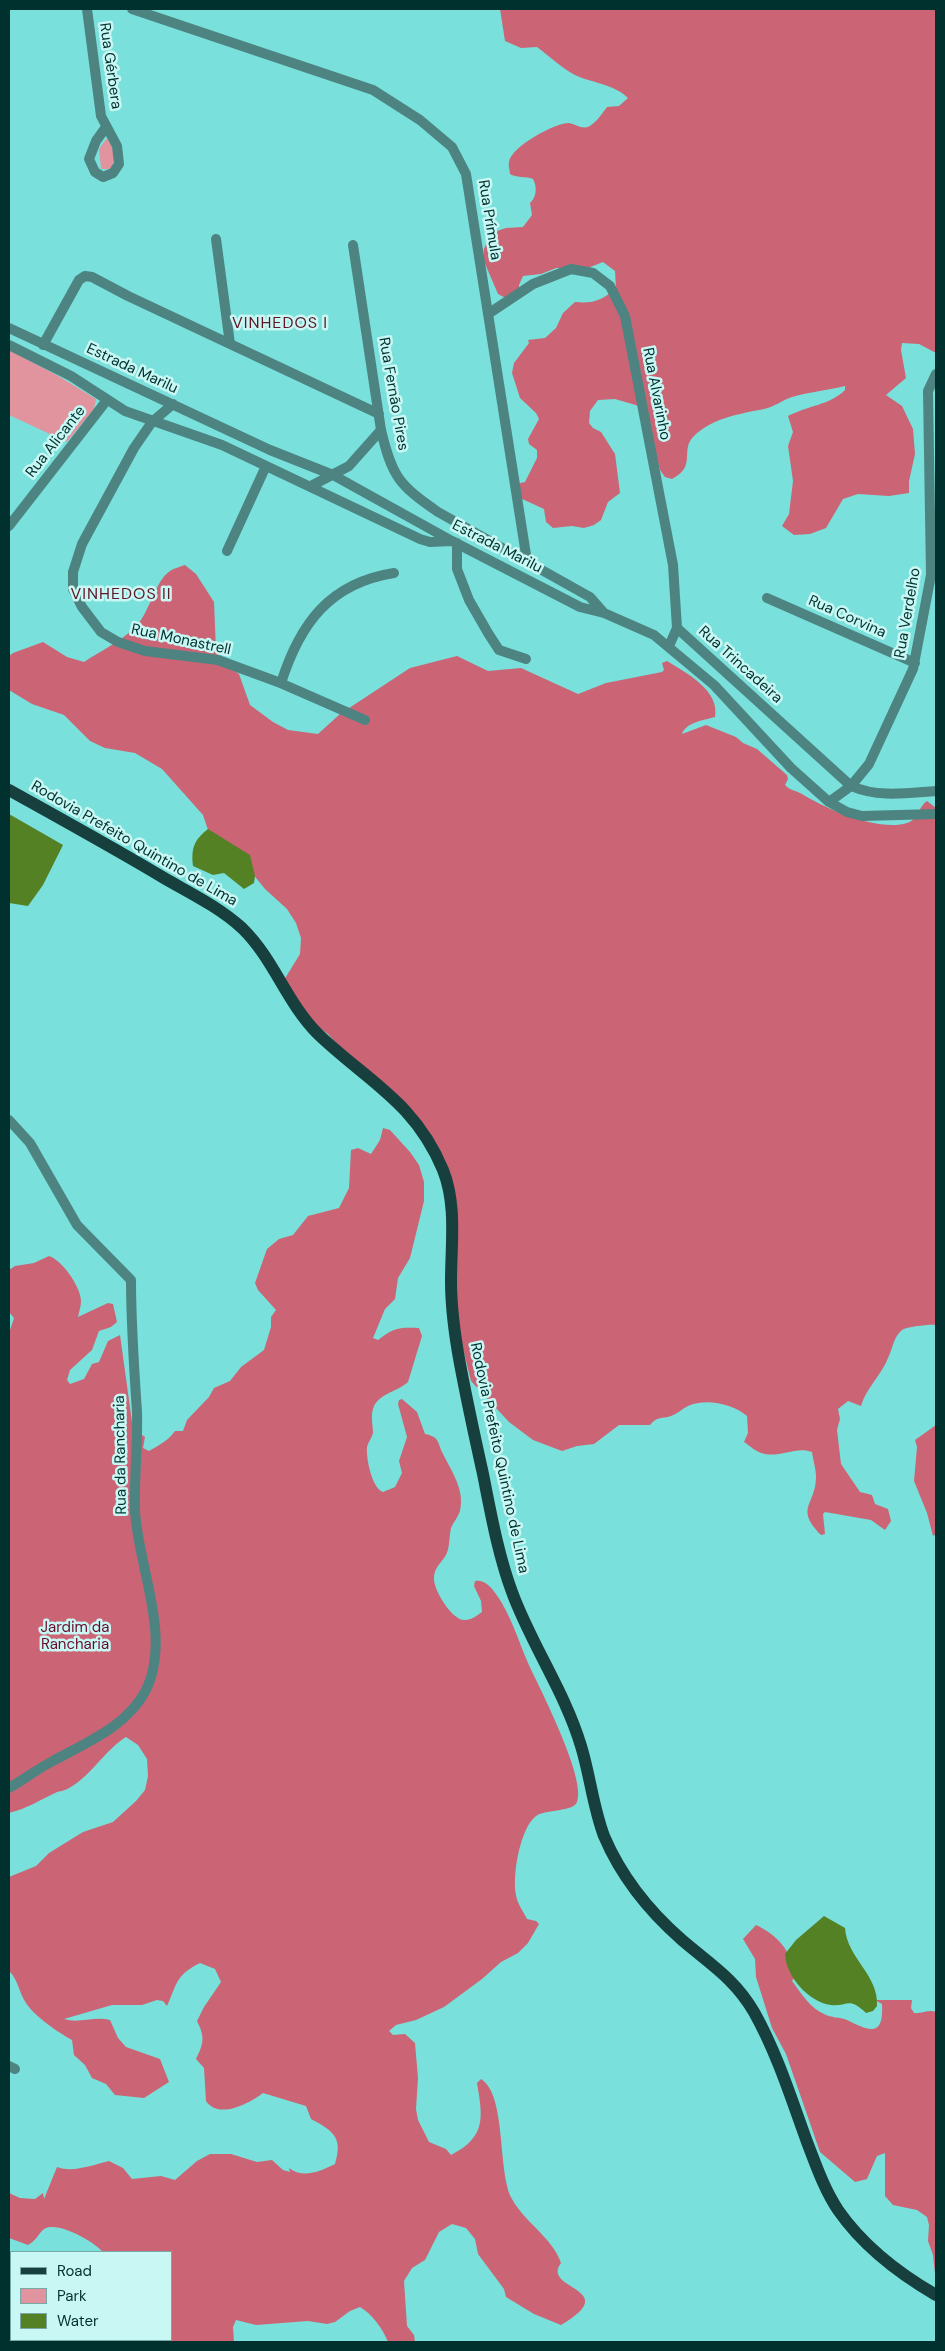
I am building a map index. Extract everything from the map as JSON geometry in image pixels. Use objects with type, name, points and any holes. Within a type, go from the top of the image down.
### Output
[{"type":"main road","name":"Rodovia Prefeito Quintino de Lima","points":[[9,790],[92,835],[232,920],[258,946],[292,1004],[308,1024],[386,1089],[404,1107],[436,1154],[448,1186],[452,1207],[452,1308],[460,1364],[500,1556],[522,1618],[567,1711],[581,1746],[598,1819],[606,1839],[627,1878],[651,1908],[685,1943],[726,1975],[751,2007],[772,2047],[818,2172],[837,2209],[877,2254],[894,2268],[936,2295]]},
{"type":"street","name":"Rua Gérbera","points":[[87,9],[101,116],[106,127]]},
{"type":"street","name":"Rua Prímula","points":[[132,9],[373,90],[420,120],[452,147],[466,174],[526,561]]},
{"type":"street","points":[[216,239],[230,344]]},
{"type":"street","name":"Rua Fernão Pires","points":[[352,245],[381,430],[387,454],[396,477],[416,497],[438,512],[590,597],[604,613]]},
{"type":"street","name":"Rua Alvarinho","points":[[488,314],[534,284],[571,269],[593,273],[610,286],[625,316],[673,565],[677,628],[670,646]]},
{"type":"street","points":[[44,345],[74,287],[85,276],[92,277],[379,414]]},
{"type":"street","name":"Estrada Marilu","points":[[9,328],[270,450],[333,475],[454,542],[580,607],[604,613],[654,635],[670,646],[714,685],[791,768],[829,802],[847,812],[862,816],[936,814]]},
{"type":"street","points":[[9,345],[70,376],[124,411],[222,445],[420,539],[430,542],[454,542],[457,569],[469,600],[488,633],[499,650],[526,659]]},
{"type":"street","name":"Rua Verdelho","points":[[829,802],[851,786],[869,764],[914,663],[931,575],[928,391],[936,374]]},
{"type":"street","name":"Rua Alicante","points":[[9,526],[108,400]]},
{"type":"street","name":"Rua Monastrell","points":[[173,404],[152,422],[134,448],[82,544],[73,572],[73,589],[82,607],[101,632],[118,642],[145,651],[218,660],[281,683],[365,720]]},
{"type":"street","points":[[311,486],[350,466],[381,430]]},
{"type":"street","points":[[227,551],[266,466]]},
{"type":"street","points":[[281,683],[288,660],[314,616],[351,584],[373,576],[394,573]]},
{"type":"street","name":"Rua Corvina","points":[[767,598],[914,663]]},
{"type":"street","name":"Rua Trincadeira","points":[[677,628],[851,786]]},
{"type":"street","points":[[851,786],[863,791],[885,795],[936,791]]},
{"type":"street","name":"Rua da Rancharia","points":[[9,1120],[30,1143],[77,1225],[130,1280],[131,1332],[137,1414],[135,1513],[155,1637],[155,1661],[145,1690],[128,1712],[105,1734],[50,1762],[9,1788]]},
{"type":"green space","points":[[500,9],[936,9],[936,353],[919,344],[902,343],[901,350],[906,378],[886,395],[902,406],[913,429],[915,454],[909,481],[909,493],[889,496],[858,494],[843,499],[826,528],[810,534],[794,535],[782,526],[789,514],[793,481],[788,446],[793,432],[788,416],[832,399],[845,390],[845,386],[792,397],[768,408],[726,418],[709,425],[689,442],[684,469],[672,479],[665,477],[660,470],[649,429],[639,406],[615,399],[598,400],[590,411],[589,423],[593,428],[601,432],[615,454],[620,493],[608,502],[601,520],[594,525],[584,528],[572,526],[553,528],[546,522],[544,509],[520,498],[516,484],[525,482],[537,458],[537,450],[529,444],[528,439],[539,419],[536,413],[520,398],[512,373],[514,363],[529,343],[528,340],[545,338],[556,328],[563,313],[575,302],[597,300],[607,296],[616,288],[615,271],[603,262],[588,268],[556,268],[541,274],[523,276],[519,285],[519,298],[513,302],[498,294],[483,259],[484,249],[491,233],[506,228],[523,227],[532,215],[530,203],[536,191],[533,179],[510,174],[509,162],[517,150],[544,131],[562,124],[569,123],[580,127],[588,127],[596,121],[607,107],[619,106],[628,98],[610,87],[575,75],[537,47],[521,48],[505,41]]},
{"type":"green space","points":[[107,138],[113,149],[114,161],[111,169],[101,169],[99,149]]},
{"type":"green space","points":[[9,350],[55,374],[96,399],[94,409],[67,442],[9,415]]},
{"type":"green space","points":[[185,565],[196,574],[214,602],[216,650],[225,664],[239,674],[250,705],[273,722],[288,730],[318,734],[340,714],[410,668],[457,656],[488,671],[521,668],[578,694],[606,683],[662,672],[664,670],[662,663],[667,661],[700,683],[712,699],[715,707],[715,717],[692,724],[682,734],[706,725],[736,737],[743,743],[757,749],[787,775],[788,779],[785,785],[789,788],[853,818],[895,825],[907,823],[914,819],[927,801],[936,808],[936,1325],[918,1326],[902,1330],[897,1336],[885,1364],[866,1393],[861,1406],[848,1401],[838,1409],[840,1419],[837,1430],[841,1464],[860,1492],[872,1495],[875,1504],[888,1509],[891,1521],[885,1530],[871,1520],[825,1512],[823,1514],[825,1534],[821,1535],[813,1526],[808,1512],[816,1476],[812,1452],[801,1450],[771,1455],[756,1451],[744,1442],[748,1433],[747,1416],[727,1405],[703,1402],[688,1406],[668,1417],[657,1419],[650,1425],[619,1425],[594,1444],[577,1446],[562,1451],[533,1440],[509,1422],[471,1381],[453,1309],[455,1210],[431,1147],[328,1034],[312,1023],[284,980],[300,954],[301,938],[296,923],[287,909],[265,889],[245,864],[208,830],[203,815],[162,769],[135,753],[105,748],[90,741],[64,715],[32,704],[9,690],[9,656],[13,653],[43,642],[67,657],[84,662],[120,640],[132,630],[142,618],[165,575]]},
{"type":"green space","name":"Jardim da Rancharia","points":[[383,1128],[390,1130],[410,1152],[419,1165],[424,1182],[424,1201],[410,1258],[398,1278],[395,1299],[385,1309],[373,1338],[378,1340],[392,1331],[406,1328],[419,1328],[422,1336],[408,1382],[385,1395],[374,1406],[372,1416],[373,1433],[367,1447],[371,1473],[376,1485],[383,1492],[395,1487],[402,1473],[399,1461],[407,1437],[398,1404],[399,1400],[402,1399],[417,1412],[425,1434],[436,1438],[457,1481],[461,1496],[460,1511],[451,1528],[446,1555],[436,1568],[434,1574],[440,1596],[449,1610],[460,1619],[465,1620],[472,1619],[482,1612],[481,1601],[474,1586],[475,1581],[484,1582],[496,1594],[510,1619],[569,1754],[578,1790],[577,1802],[574,1805],[536,1816],[530,1822],[522,1841],[515,1876],[517,1898],[527,1919],[536,1921],[539,1924],[528,1943],[518,1953],[501,1962],[482,1979],[444,2007],[416,2020],[396,2025],[389,2031],[393,2035],[405,2034],[415,2043],[418,2078],[416,2109],[418,2120],[429,2142],[446,2149],[451,2155],[471,2141],[476,2134],[481,2116],[477,2083],[481,2079],[489,2088],[495,2101],[504,2171],[507,2187],[512,2199],[517,2208],[551,2245],[561,2263],[558,2272],[561,2279],[584,2296],[585,2304],[579,2313],[561,2325],[534,2314],[506,2297],[504,2289],[478,2254],[475,2239],[466,2228],[452,2224],[439,2232],[425,2260],[412,2268],[404,2281],[407,2326],[414,2335],[415,2342],[388,2342],[377,2322],[360,2307],[350,2311],[335,2322],[327,2324],[308,2321],[256,2325],[236,2320],[233,2327],[234,2342],[9,2342],[10,2340],[172,2341],[172,2251],[102,2251],[75,2233],[58,2227],[44,2229],[28,2245],[9,2238],[9,2193],[20,2198],[35,2199],[43,2193],[44,2199],[57,2167],[76,2169],[109,2161],[123,2168],[132,2179],[161,2176],[175,2180],[197,2161],[210,2154],[231,2154],[257,2162],[272,2160],[283,2170],[290,2172],[289,2168],[300,2173],[312,2173],[335,2164],[338,2148],[335,2136],[326,2127],[311,2119],[306,2106],[263,2093],[234,2108],[219,2109],[212,2107],[206,2101],[204,2068],[196,2059],[201,2049],[202,2040],[197,2021],[221,1982],[215,1969],[200,1963],[186,1972],[178,1980],[167,2006],[163,2001],[157,2000],[142,2005],[112,2005],[64,2019],[75,2021],[110,2020],[118,2038],[126,2047],[160,2059],[169,2082],[144,2098],[115,2095],[106,2084],[92,2078],[85,2065],[74,2055],[72,2040],[47,2024],[30,2008],[9,1971],[9,1877],[36,1866],[49,1853],[83,1832],[113,1822],[145,1790],[148,1776],[147,1759],[138,1745],[126,1737],[118,1742],[77,1783],[66,1790],[57,1792],[27,1807],[9,1813],[9,1333],[14,1318],[9,1312],[9,1270],[15,1266],[34,1263],[49,1256],[65,1268],[78,1289],[81,1301],[78,1317],[108,1303],[113,1304],[117,1322],[111,1327],[99,1331],[92,1350],[70,1370],[67,1380],[70,1384],[84,1379],[92,1364],[99,1362],[108,1341],[120,1335],[133,1429],[145,1437],[143,1448],[149,1451],[167,1440],[175,1431],[183,1431],[187,1420],[209,1397],[214,1388],[230,1381],[241,1367],[264,1350],[271,1327],[271,1317],[276,1310],[258,1290],[255,1283],[267,1249],[279,1239],[293,1235],[308,1216],[339,1208],[349,1188],[351,1150],[358,1148],[371,1154],[380,1140]]},
{"type":"green space","points":[[936,1425],[936,1534],[933,1536],[927,1513],[914,1481],[917,1447],[915,1440]]},
{"type":"green space","points":[[756,1925],[771,1934],[782,1944],[797,1973],[792,1981],[802,1995],[819,2012],[844,2019],[868,2029],[874,2029],[878,2027],[882,2015],[882,2004],[875,2000],[912,2000],[911,2008],[914,2013],[936,2012],[936,2283],[933,2255],[928,2241],[929,2225],[927,2217],[917,2210],[893,2205],[885,2196],[885,2153],[877,2156],[867,2179],[855,2182],[820,2152],[786,2054],[772,2028],[756,1977],[755,1959],[743,1939]]},
{"type":"water","points":[[9,814],[63,845],[43,885],[28,906],[9,903]]},
{"type":"water","points":[[208,829],[250,855],[255,876],[254,883],[244,889],[224,873],[213,875],[193,866],[193,849],[199,837]]},
{"type":"water","points":[[824,1916],[845,1928],[851,1948],[873,1985],[877,2006],[873,2011],[866,2013],[849,2003],[831,2005],[823,2003],[807,1994],[794,1979],[786,1963],[785,1954],[796,1940]]},
{"type":"district","name":"VINHEDOS I","points":[[280,324]]},
{"type":"district","name":"VINHEDOS II","points":[[121,595]]}]
